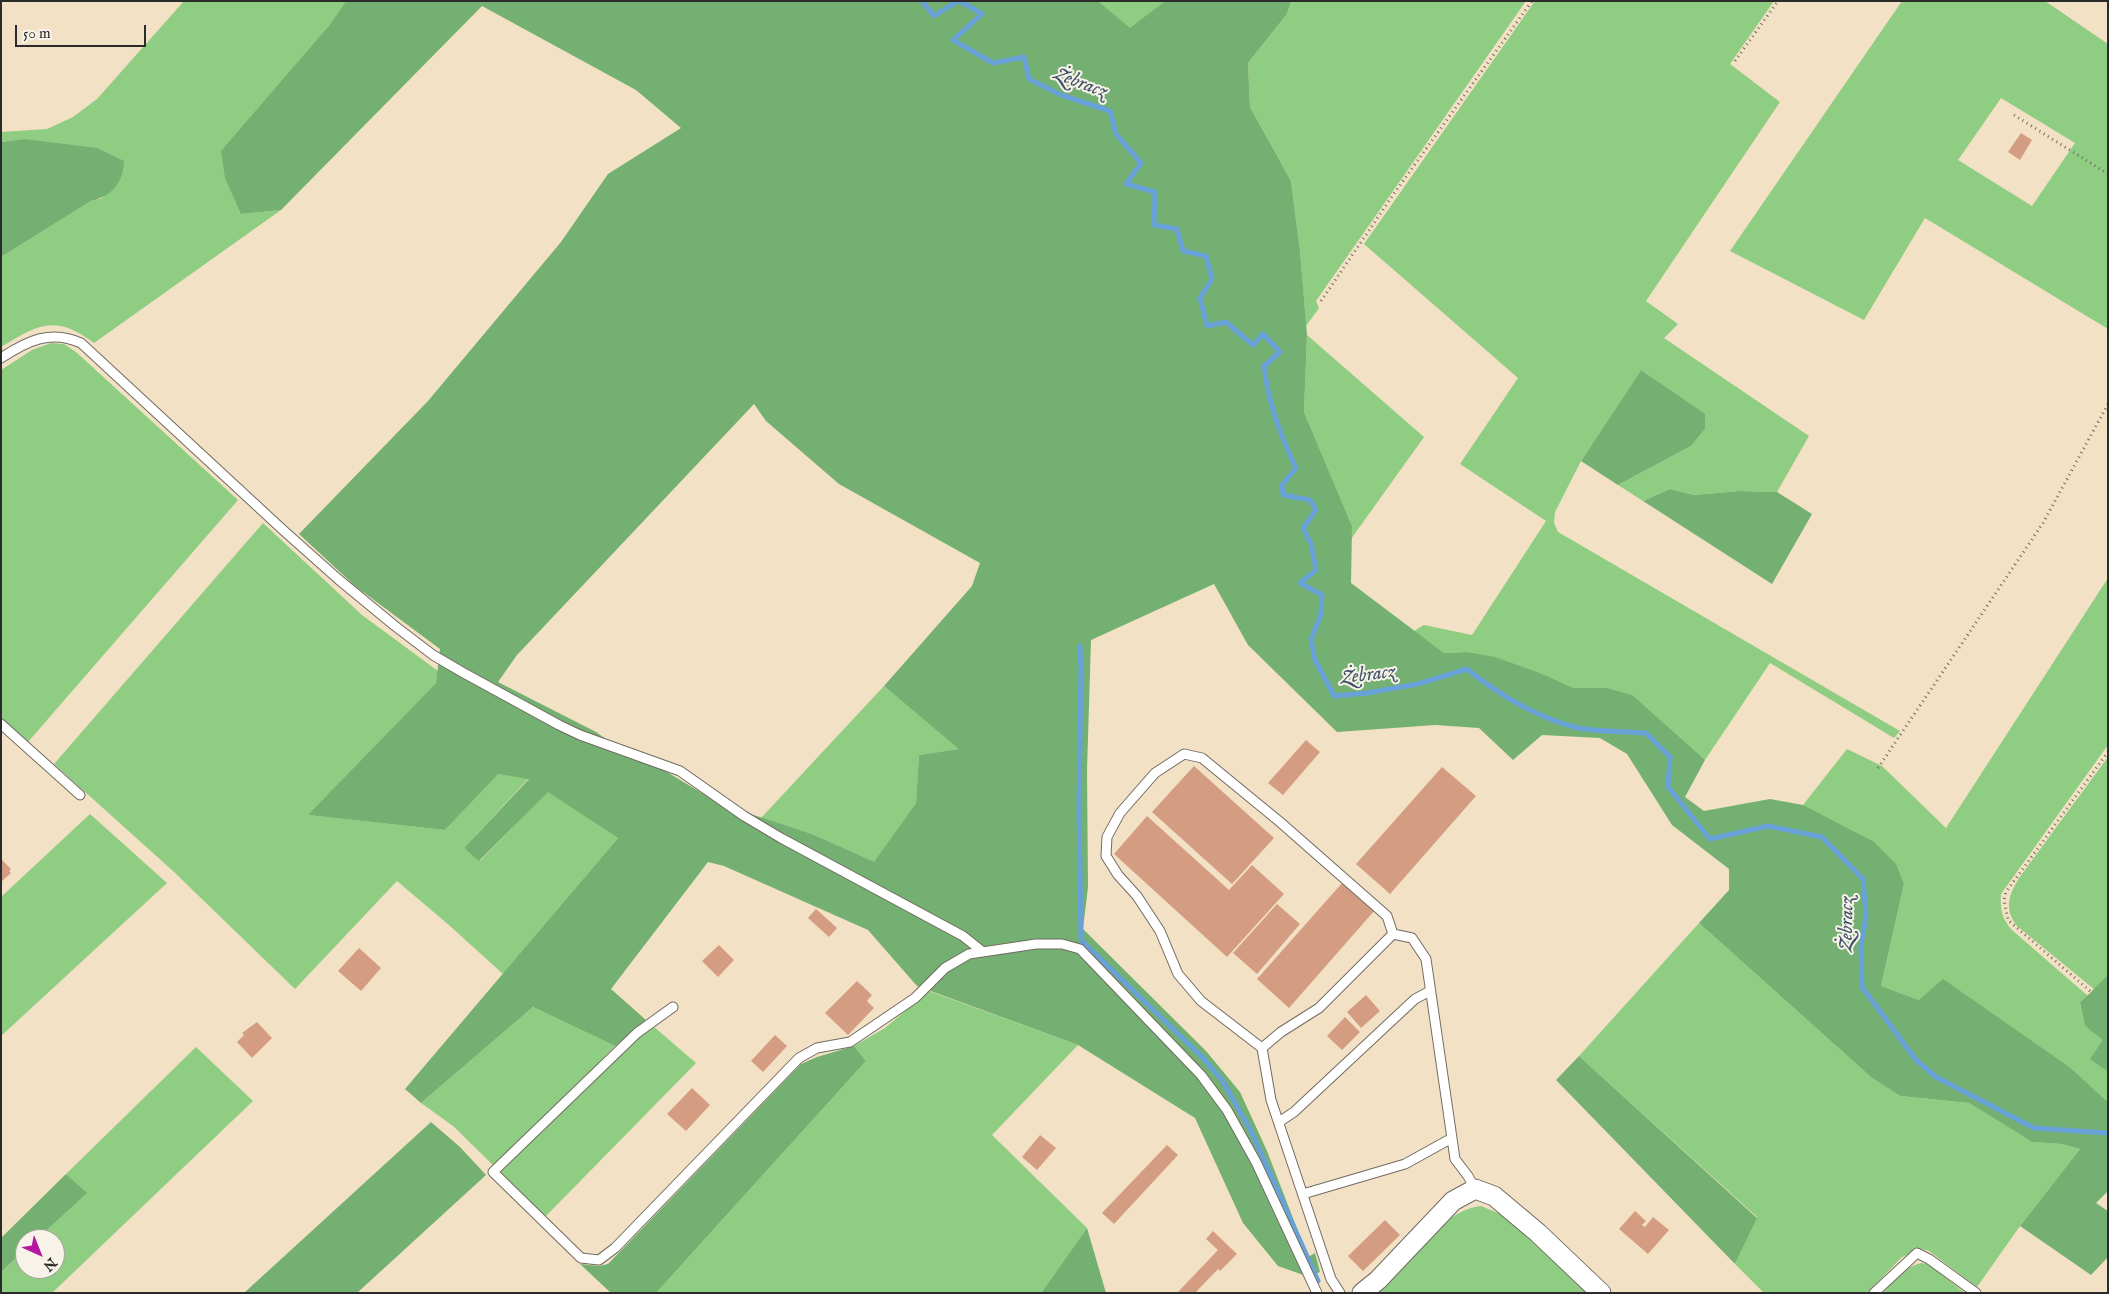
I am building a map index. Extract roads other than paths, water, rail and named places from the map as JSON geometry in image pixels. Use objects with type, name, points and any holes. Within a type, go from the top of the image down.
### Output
[{"type":"street","points":[[1362,1293],[1378,1280],[1454,1201],[1475,1189],[1494,1196],[1538,1233],[1601,1293]]},
{"type":"lane","points":[[1,358],[22,346],[48,336],[60,336],[81,343],[338,579],[434,655],[566,728],[680,771],[744,816],[781,838],[963,936],[983,952]]},
{"type":"lane","points":[[1,724],[80,795]]},
{"type":"lane","points":[[1340,1293],[1331,1279],[1279,1122],[1272,1100],[1262,1048],[1201,1001],[1178,974],[1160,931],[1137,896],[1118,875],[1106,856],[1107,837],[1120,813],[1155,773],[1184,754],[1202,758],[1280,822],[1387,916],[1394,934]]},
{"type":"lane","points":[[1394,934],[1412,938],[1426,959],[1455,1159],[1475,1189]]},
{"type":"lane","points":[[1262,1048],[1282,1032],[1319,1008],[1394,934]]},
{"type":"lane","points":[[673,1007],[637,1032],[493,1172],[581,1258],[599,1260],[614,1248],[799,1058],[817,1048],[850,1042],[915,998],[945,968],[969,954],[1036,944],[1062,944],[1080,949],[1125,993],[1201,1074],[1227,1110],[1256,1162],[1317,1293]]},
{"type":"lane","points":[[1279,1122],[1294,1112],[1415,999],[1430,991]]},
{"type":"lane","points":[[1303,1194],[1405,1164],[1452,1138]]},
{"type":"lane","points":[[1874,1293],[1917,1253],[1929,1259],[1976,1293]]},
{"type":"waterway","name":"Żebracz","points":[[922,1],[934,16],[958,1]]},
{"type":"waterway","name":"Żebracz","points":[[960,1],[982,14],[953,40],[993,63],[1024,57],[1029,79],[1061,95],[1110,111],[1116,134],[1141,163],[1126,184],[1155,192],[1154,225],[1177,229],[1183,251],[1206,256],[1212,279],[1200,298],[1207,326],[1226,322],[1253,345],[1263,334],[1280,352],[1264,366],[1268,393],[1285,443],[1296,468],[1282,485],[1283,495],[1310,500],[1316,510],[1303,528],[1311,544],[1316,570],[1300,583],[1322,595],[1321,614],[1311,640],[1315,660],[1334,696],[1367,693],[1418,684],[1467,669],[1491,687],[1545,717],[1574,727],[1590,730],[1646,733],[1670,757],[1668,787],[1710,839],[1768,826],[1822,837],[1863,879],[1866,916],[1861,946],[1862,987],[1916,1060],[1936,1077],[2034,1128],[2108,1133]]},
{"type":"waterway","points":[[1080,646],[1079,809],[1082,941],[1203,1058],[1222,1080],[1251,1131],[1318,1281]]}]
